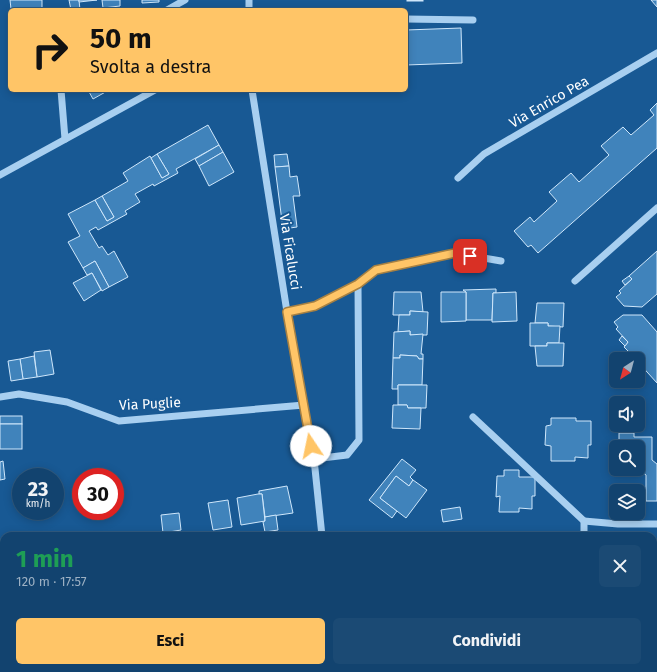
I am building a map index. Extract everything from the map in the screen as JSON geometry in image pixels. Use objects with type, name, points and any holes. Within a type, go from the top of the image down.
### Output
[{"type":"street","points":[[171,8],[185,0]]},
{"type":"street","points":[[408,19],[473,20]]},
{"type":"street","name":"Via Enrico Pea","points":[[458,178],[484,154],[657,53]]},
{"type":"street","points":[[61,92],[65,138]]},
{"type":"street","points":[[0,175],[151,92]]},
{"type":"street","name":"Via Ficalucci","points":[[252,92],[287,312],[314,459],[322,532]]},
{"type":"street","points":[[575,281],[657,208]]},
{"type":"street","points":[[287,312],[315,306],[358,284],[376,270],[455,253],[501,261]]},
{"type":"street","points":[[314,459],[348,455],[359,440],[358,284]]},
{"type":"street","name":"Via Puglie","points":[[0,397],[19,394],[67,402],[119,421],[304,405]]},
{"type":"street","points":[[473,417],[584,521],[618,524],[657,524]]},
{"type":"street","points":[[584,521],[584,532]]},
{"type":"building","points":[[10,0],[42,0],[42,8],[11,8]]},
{"type":"building","points":[[69,0],[79,0],[80,8],[71,8]]},
{"type":"building","points":[[79,0],[97,0],[79,2]]},
{"type":"building","points":[[102,0],[120,0],[120,6],[103,8]]},
{"type":"building","points":[[142,0],[159,0],[159,2],[142,3]]},
{"type":"building","points":[[423,0],[423,1],[407,1]]},
{"type":"building","points":[[651,0],[657,0],[657,7]]},
{"type":"building","points":[[461,28],[462,63],[408,65],[408,30]]},
{"type":"building","points":[[89,92],[105,92],[93,99]]},
{"type":"building","points":[[657,103],[657,148],[538,253],[531,245],[528,247],[514,231],[530,217],[534,222],[557,201],[549,192],[571,173],[579,182],[609,155],[601,146],[623,127],[631,135],[654,115],[650,110]]},
{"type":"building","points":[[208,125],[219,145],[176,169],[178,173],[135,194],[140,202],[125,211],[127,214],[98,230],[96,227],[89,231],[99,248],[102,246],[108,255],[114,251],[128,277],[109,287],[95,261],[83,268],[68,242],[80,236],[68,214],[95,200],[107,221],[114,217],[102,196],[128,181],[123,173],[150,156],[162,178],[169,174],[157,154]]},
{"type":"building","points":[[219,145],[223,152],[199,166],[195,159]]},
{"type":"building","points":[[223,152],[234,172],[209,186],[199,166]]},
{"type":"building","points":[[157,154],[169,174],[162,178],[151,158]]},
{"type":"building","points":[[287,154],[289,166],[275,167],[274,155]]},
{"type":"building","points":[[289,166],[290,177],[297,176],[300,196],[293,196],[297,227],[283,229],[275,167]]},
{"type":"building","points":[[102,196],[114,217],[107,221],[95,200]]},
{"type":"building","points":[[657,251],[657,294],[642,307],[624,306],[616,297],[621,293],[619,291],[632,279],[629,276]]},
{"type":"building","points":[[95,261],[109,287],[102,291],[92,273],[87,275],[83,268]]},
{"type":"building","points":[[92,273],[101,290],[84,301],[73,283]]},
{"type":"building","points":[[629,276],[632,279],[625,285],[622,281]]},
{"type":"building","points":[[496,289],[496,293],[493,293],[492,320],[466,320],[466,292],[463,290]]},
{"type":"building","points":[[394,292],[421,292],[423,312],[410,311],[410,315],[393,315]]},
{"type":"building","points":[[441,292],[466,292],[466,321],[441,322]]},
{"type":"building","points":[[516,292],[517,321],[492,322],[493,293]]},
{"type":"building","points":[[537,303],[564,303],[563,327],[548,326],[548,323],[535,323]]},
{"type":"building","points":[[410,311],[428,312],[427,335],[410,335],[410,331],[398,332],[399,315],[410,315]]},
{"type":"building","points":[[623,315],[642,315],[657,332],[657,383],[645,370],[645,352],[629,352],[624,347],[628,342],[616,329],[618,327],[614,322]]},
{"type":"building","points":[[530,323],[548,323],[548,326],[560,326],[559,343],[547,343],[547,346],[530,346]]},
{"type":"building","points":[[410,331],[410,335],[423,334],[421,354],[423,354],[423,359],[419,359],[417,356],[400,355],[400,358],[393,358],[394,332]]},
{"type":"building","points":[[622,336],[628,342],[625,346],[619,340]]},
{"type":"building","points":[[547,343],[564,343],[563,366],[537,366],[535,346],[547,346]]},
{"type":"building","points":[[50,350],[54,374],[37,377],[34,352]]},
{"type":"building","points":[[400,355],[417,356],[419,359],[423,359],[422,385],[398,385],[398,389],[392,389],[393,358],[400,358]]},
{"type":"building","points":[[34,356],[37,377],[23,379],[20,359]]},
{"type":"building","points":[[20,359],[23,379],[11,381],[8,361]]},
{"type":"building","points":[[398,385],[427,385],[426,408],[408,408],[407,405],[398,405]]},
{"type":"building","points":[[393,405],[407,405],[408,408],[421,408],[420,429],[392,428]]},
{"type":"building","points":[[0,416],[22,416],[22,424],[0,424]]},
{"type":"building","points":[[551,418],[576,418],[576,421],[591,421],[591,445],[588,445],[588,458],[575,457],[575,461],[551,461],[551,446],[545,445],[546,426],[551,425]]},
{"type":"building","points":[[0,424],[22,424],[22,449],[0,449]]},
{"type":"building","points":[[619,433],[634,433],[634,437],[652,437],[652,460],[657,464],[657,501],[646,501],[645,440],[619,440]]},
{"type":"building","points":[[402,459],[416,470],[410,477],[413,480],[409,486],[396,476],[380,498],[397,511],[392,518],[369,500]]},
{"type":"building","points":[[3,461],[5,479],[0,480],[0,462]]},
{"type":"building","points":[[504,470],[519,470],[519,477],[535,477],[535,496],[532,496],[532,509],[519,508],[519,512],[499,512],[500,496],[496,497],[497,476],[504,476]]},
{"type":"building","points":[[396,476],[409,486],[413,480],[427,490],[406,518],[380,498]]},
{"type":"building","points":[[287,486],[293,513],[265,517],[262,494],[259,494],[259,491]]},
{"type":"building","points":[[262,494],[265,521],[241,525],[237,498]]},
{"type":"building","points":[[228,500],[232,527],[213,530],[208,503]]},
{"type":"building","points":[[460,507],[462,519],[443,522],[441,510]]},
{"type":"building","points":[[179,513],[181,530],[163,532],[161,515]]},
{"type":"building","points":[[276,515],[278,530],[265,532],[263,522],[265,521],[265,517]]},
{"type":"route","points":[[311,446],[287,312],[315,306],[358,284],[376,270],[455,253],[470,256]]}]
